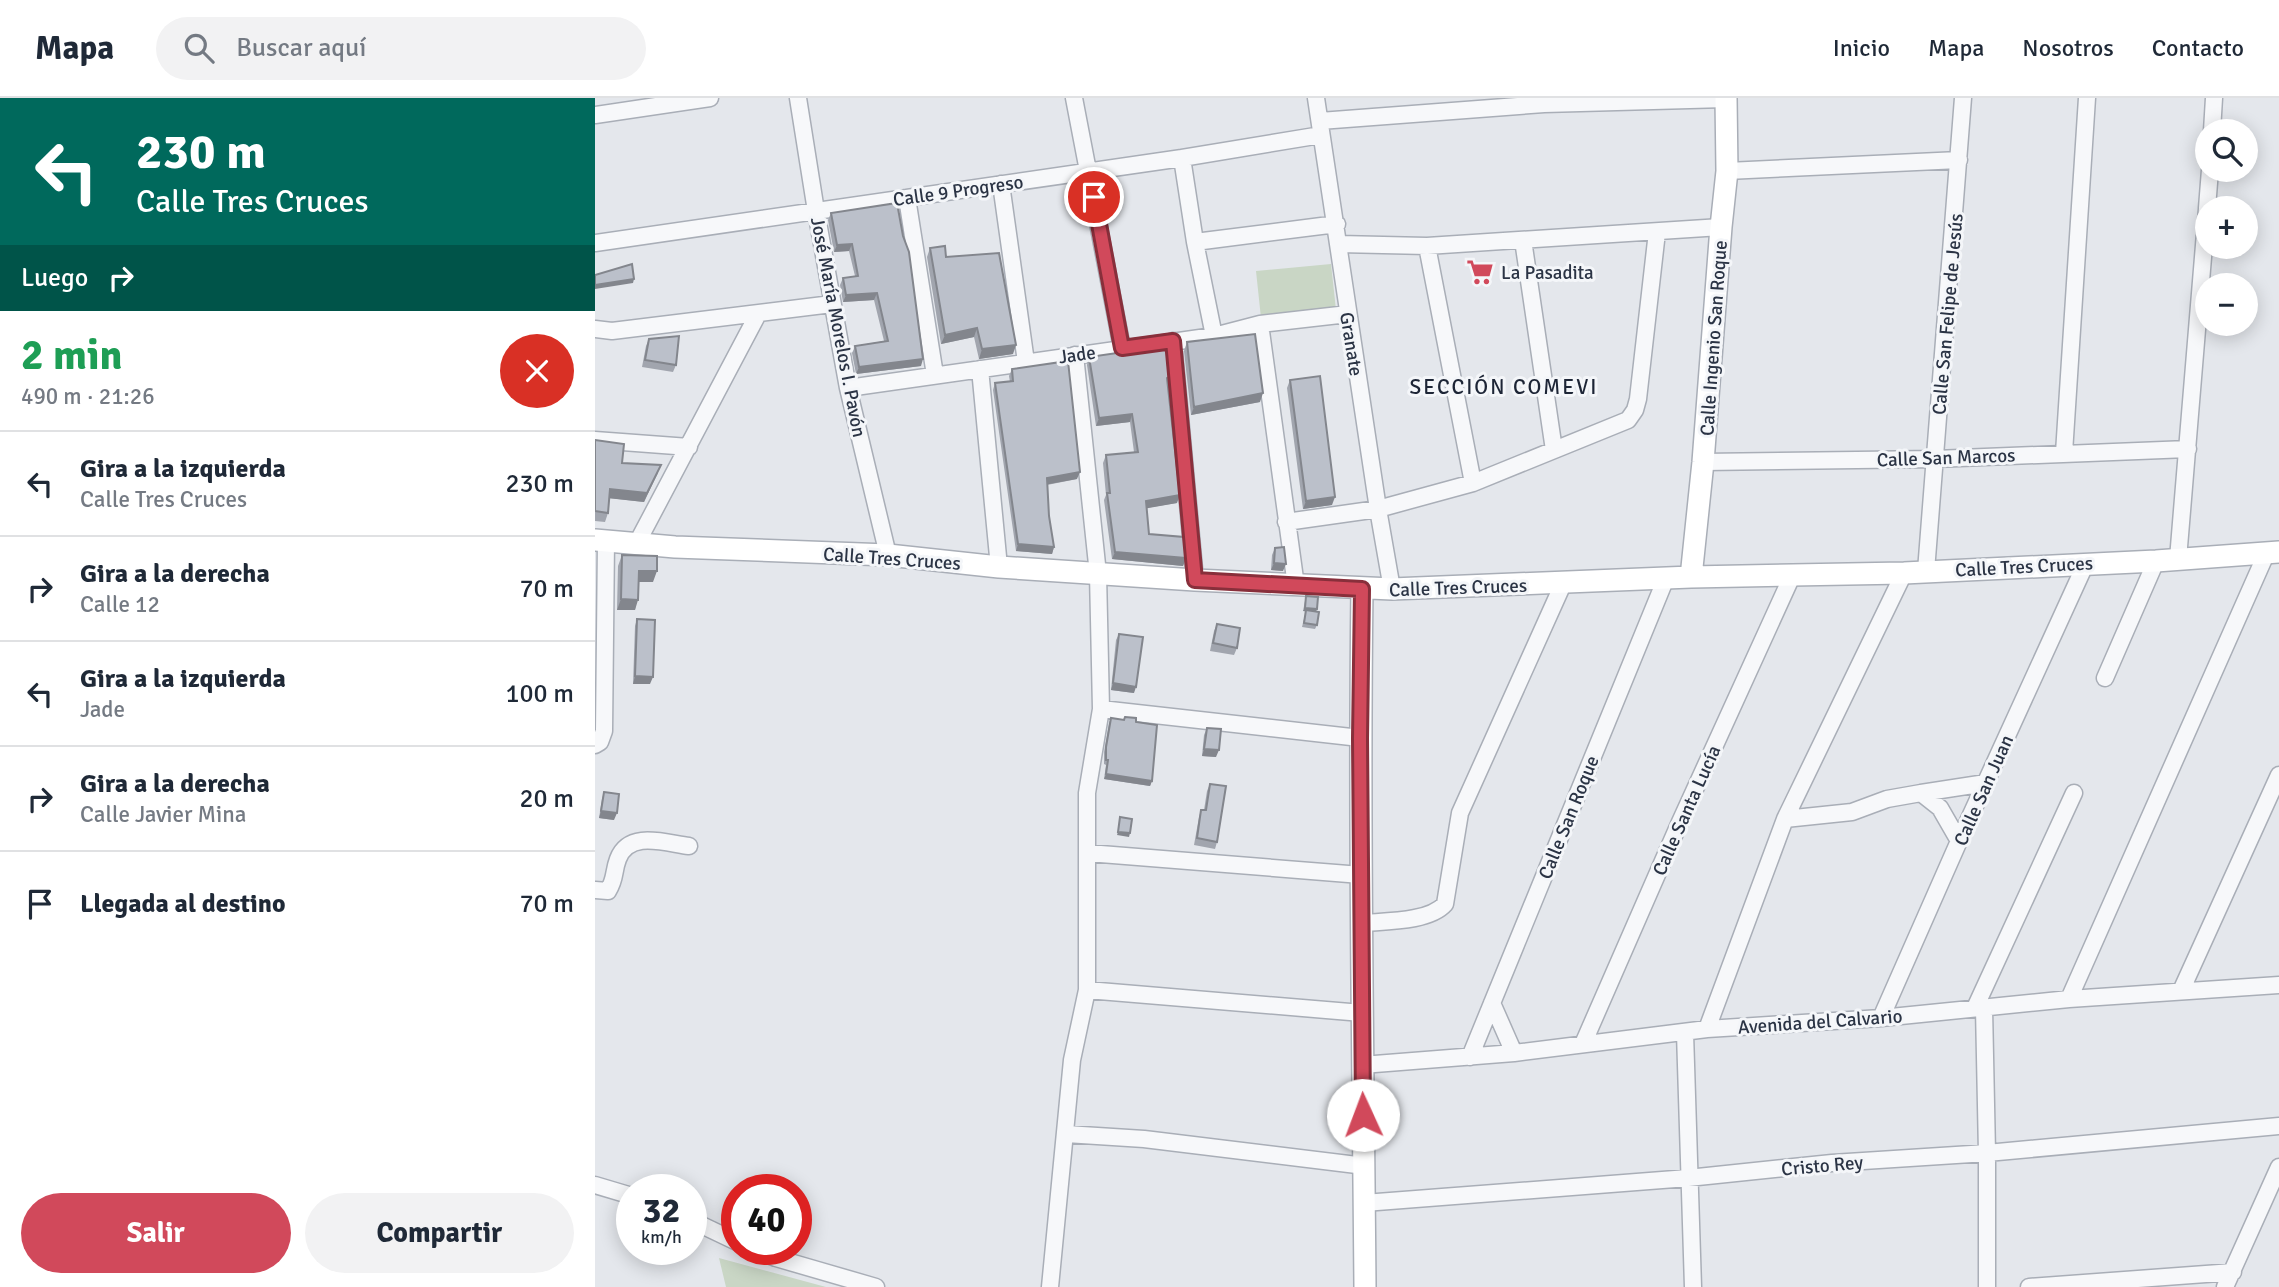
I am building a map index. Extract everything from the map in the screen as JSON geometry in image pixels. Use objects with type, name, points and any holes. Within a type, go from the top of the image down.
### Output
[{"type":"street","points":[[595,115],[711,98]]},
{"type":"street","name":"José María Morelos I. Pavón","points":[[799,98],[848,388],[888,555]]},
{"type":"street","points":[[1074,98],[1122,348]]},
{"type":"street","name":"Granate","points":[[1316,98],[1392,589]]},
{"type":"street","name":"Calle 9 Progreso","points":[[595,243],[1182,158],[1320,128],[1544,101],[1726,98]]},
{"type":"street","name":"Calle Ingenio San Roque","points":[[1691,577],[1727,171],[1726,98]]},
{"type":"street","name":"Calle San Felipe de Jesús","points":[[1926,571],[1963,98]]},
{"type":"street","points":[[2064,453],[2087,98]]},
{"type":"street","points":[[2213,119],[2214,98]]},
{"type":"street","points":[[1182,158],[1213,336]]},
{"type":"street","points":[[1727,171],[1959,160]]},
{"type":"street","points":[[1001,184],[1026,362]]},
{"type":"street","points":[[907,198],[935,375]]},
{"type":"street","points":[[1195,242],[1337,224]]},
{"type":"street","points":[[1339,244],[1427,246],[1721,226]]},
{"type":"street","points":[[1286,522],[1378,509],[1473,483],[1623,423],[1631,417],[1635,410],[1657,232]]},
{"type":"street","points":[[1523,240],[1554,450]]},
{"type":"street","points":[[1427,246],[1473,483]]},
{"type":"street","points":[[2105,678],[2167,560],[2188,449],[2203,259]]},
{"type":"street","points":[[595,329],[612,331],[832,304]]},
{"type":"street","points":[[637,543],[758,314]]},
{"type":"street","name":"Jade","points":[[848,388],[1213,336],[1260,324],[1348,314]]},
{"type":"street","points":[[1260,324],[1296,586]]},
{"type":"street","points":[[1173,341],[1195,580]]},
{"type":"street","points":[[1050,1287],[1072,1060],[1087,990],[1087,793],[1101,709],[1098,574],[1075,355]]},
{"type":"street","points":[[980,369],[999,566]]},
{"type":"street","points":[[595,440],[689,447]]},
{"type":"street","name":"Calle San Marcos","points":[[1703,463],[2188,449]]},
{"type":"street","points":[[598,742],[604,731],[600,540]]},
{"type":"street","name":"Calle Tres Cruces","points":[[600,540],[675,547],[888,555],[1098,574],[1362,589],[1563,584],[1691,577],[1904,573],[2273,552]]},
{"type":"street","points":[[2069,999],[2273,552]]},
{"type":"street","name":"Calle San Juan","points":[[1881,1018],[2086,563]]},
{"type":"street","points":[[1707,1029],[1785,819],[1904,573]]},
{"type":"street","name":"Calle Santa Lucía","points":[[1583,1044],[1792,576]]},
{"type":"street","name":"Calle San Roque","points":[[1470,1056],[1666,578]]},
{"type":"street","points":[[1363,923],[1418,917],[1439,910],[1445,904],[1460,813],[1563,584]]},
{"type":"street","points":[[1362,589],[1361,1065],[1365,1287]]},
{"type":"street","points":[[1101,709],[1360,738]]},
{"type":"street","points":[[2181,991],[2279,775]]},
{"type":"street","points":[[1785,819],[1851,812],[1887,799],[1986,783]]},
{"type":"street","points":[[1921,793],[1940,808],[1959,841]]},
{"type":"street","points":[[1987,1287],[1987,1153],[1979,1008],[2074,793]]},
{"type":"street","points":[[601,891],[614,881],[616,861],[624,846],[630,842],[641,840],[689,846]]},
{"type":"street","points":[[1088,853],[1361,875]]},
{"type":"street","name":"Avenida del Calvario","points":[[1361,1065],[1514,1053],[1707,1029],[1881,1018],[2069,999],[2279,985]]},
{"type":"street","points":[[1087,990],[1361,1013]]},
{"type":"street","points":[[1492,1003],[1514,1053]]},
{"type":"street","points":[[1685,1033],[1693,1287]]},
{"type":"street","name":"Cristo Rey","points":[[1364,1203],[1688,1178],[1832,1163],[1987,1153],[2279,1126]]},
{"type":"street","points":[[1066,1134],[1144,1139],[1364,1166]]},
{"type":"street","points":[[2225,1287],[2279,1167]]},
{"type":"street","points":[[595,1185],[616,1191]]},
{"type":"street","points":[[800,1265],[876,1287]]},
{"type":"street","points":[[2029,1287],[2233,1272]]},
{"type":"green space","points":[[1331,264],[1336,310],[1261,318],[1256,271]]},
{"type":"green space","points":[[719,1258],[721,1265],[745,1265],[826,1287],[726,1287]]},
{"type":"building","points":[[897,203],[909,252],[923,359],[859,367],[855,346],[888,341],[877,293],[846,295],[843,278],[858,276],[852,244],[837,245],[831,213]]},
{"type":"building","points":[[945,246],[946,257],[999,253],[1016,345],[982,349],[977,328],[945,335],[930,248]]},
{"type":"building","points":[[632,264],[634,279],[595,285],[595,275]]},
{"type":"building","points":[[1255,334],[1263,393],[1194,407],[1187,342]]},
{"type":"building","points":[[679,336],[676,365],[645,360],[649,339]]},
{"type":"building","points":[[1166,346],[1180,495],[1146,501],[1149,534],[1184,537],[1186,558],[1115,552],[1107,493],[1110,493],[1106,455],[1138,452],[1132,414],[1099,418],[1089,357]]},
{"type":"building","points":[[1068,361],[1080,472],[1047,478],[1054,547],[1018,544],[995,383],[1013,381],[1012,369]]},
{"type":"building","points":[[1320,376],[1335,497],[1306,501],[1290,380]]},
{"type":"building","points":[[595,440],[624,444],[622,463],[661,465],[647,493],[610,489],[608,513],[595,511]]},
{"type":"building","points":[[1284,547],[1286,564],[1274,563],[1275,548]]},
{"type":"building","points":[[622,555],[657,556],[657,571],[639,571],[638,600],[621,599]]},
{"type":"building","points":[[1306,596],[1318,597],[1317,609],[1305,608]]},
{"type":"building","points":[[1306,610],[1319,612],[1317,625],[1304,623]]},
{"type":"building","points":[[637,619],[655,620],[653,677],[635,676]]},
{"type":"building","points":[[1217,624],[1240,628],[1237,648],[1213,643]]},
{"type":"building","points":[[1119,634],[1143,637],[1136,687],[1113,683]]},
{"type":"building","points":[[1125,717],[1136,718],[1136,722],[1157,725],[1152,781],[1106,774],[1106,747],[1111,718],[1124,720]]},
{"type":"building","points":[[1207,728],[1221,729],[1219,750],[1204,749]]},
{"type":"building","points":[[1210,784],[1226,786],[1217,842],[1197,838],[1201,810],[1206,810]]},
{"type":"building","points":[[604,792],[619,794],[617,813],[601,811]]},
{"type":"building","points":[[1120,817],[1132,819],[1130,833],[1118,832]]},
{"type":"place","name":"La Pasadita","points":[[1480,272]]},
{"type":"district","name":"SECCIÓN COMEVI","points":[[1504,387]]},
{"type":"route","points":[[1094,197],[1122,348],[1173,341],[1195,580],[1362,589],[1360,738],[1363,1115]]}]
